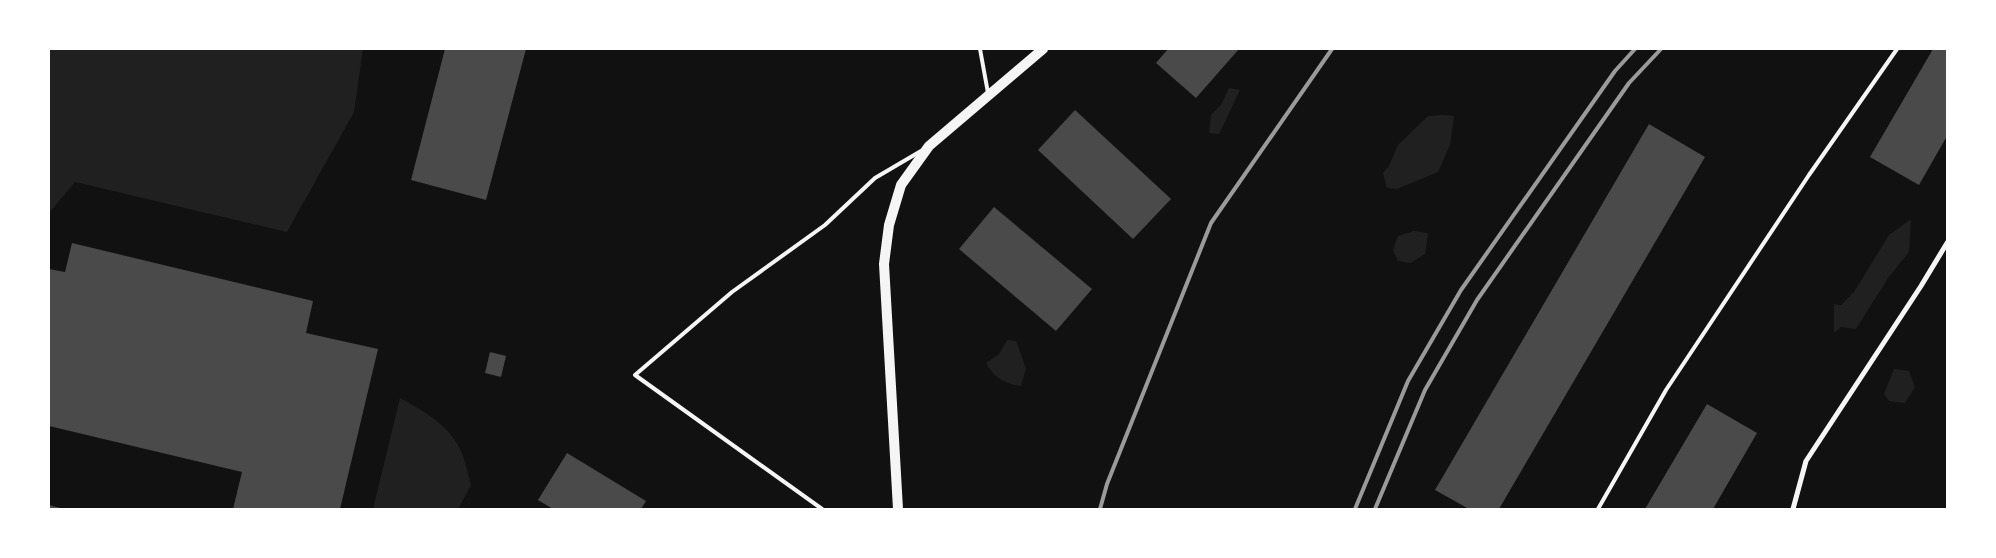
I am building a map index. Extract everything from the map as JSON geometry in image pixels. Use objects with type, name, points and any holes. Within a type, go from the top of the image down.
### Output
[{"type":"main road","points":[[898,509],[884,264],[889,225],[900,185],[929,146],[1043,49]]},
{"type":"street","points":[[1792,509],[1806,461],[1921,286],[1947,243]]},
{"type":"lane","points":[[980,49],[988,96]]},
{"type":"lane","points":[[1598,509],[1666,390],[1809,175],[1897,49]]},
{"type":"lane","points":[[822,509],[635,375],[732,292],[824,225],[875,178],[929,146]]},
{"type":"shaded area","points":[[49,49],[363,49],[354,112],[287,232],[75,182],[49,213]]},
{"type":"shaded area","points":[[1229,88],[1240,90],[1219,134],[1209,133],[1211,115],[1221,105]]},
{"type":"shaded area","points":[[1428,116],[1454,116],[1450,145],[1438,172],[1397,189],[1387,188],[1383,173],[1389,166],[1398,145]]},
{"type":"shaded area","points":[[1911,219],[1909,252],[1888,278],[1856,329],[1841,327],[1834,333],[1834,304],[1841,305],[1854,292],[1889,235]]},
{"type":"shaded area","points":[[1414,231],[1428,233],[1425,254],[1410,263],[1398,261],[1393,250],[1398,236]]},
{"type":"shaded area","points":[[1007,340],[1016,341],[1026,368],[1021,386],[1010,384],[1001,379],[993,373],[986,363],[999,354]]},
{"type":"shaded area","points":[[1894,369],[1909,371],[1915,387],[1905,403],[1889,401],[1884,394]]},
{"type":"shaded area","points":[[400,398],[443,426],[461,451],[471,485],[458,509],[373,509]]},
{"type":"building","points":[[445,49],[526,49],[486,200],[411,180]]},
{"type":"building","points":[[1168,49],[1239,49],[1196,98],[1156,63]]},
{"type":"building","points":[[1933,49],[1947,49],[1947,136],[1919,185],[1870,157]]},
{"type":"building","points":[[1075,110],[1171,199],[1133,239],[1038,150]]},
{"type":"building","points":[[1649,124],[1705,157],[1499,509],[1469,509],[1435,490]]},
{"type":"building","points":[[994,207],[1092,289],[1056,331],[959,249]]},
{"type":"building","points":[[72,243],[313,301],[306,333],[378,349],[340,509],[233,509],[242,472],[49,426],[49,269],[65,272]]},
{"type":"building","points":[[490,352],[506,356],[501,377],[485,373]]},
{"type":"building","points":[[1707,404],[1757,433],[1713,509],[1645,509]]},
{"type":"building","points":[[567,453],[646,501],[641,509],[553,509],[538,500]]},
{"type":"building","points":[[49,505],[64,509],[49,509]]},
{"type":"railway","points":[[1100,509],[1107,484],[1211,223],[1332,49]]},
{"type":"railway","points":[[1355,509],[1408,381],[1461,290],[1615,71],[1635,49]]},
{"type":"railway","points":[[1375,509],[1425,390],[1477,300],[1629,83],[1661,49]]}]
